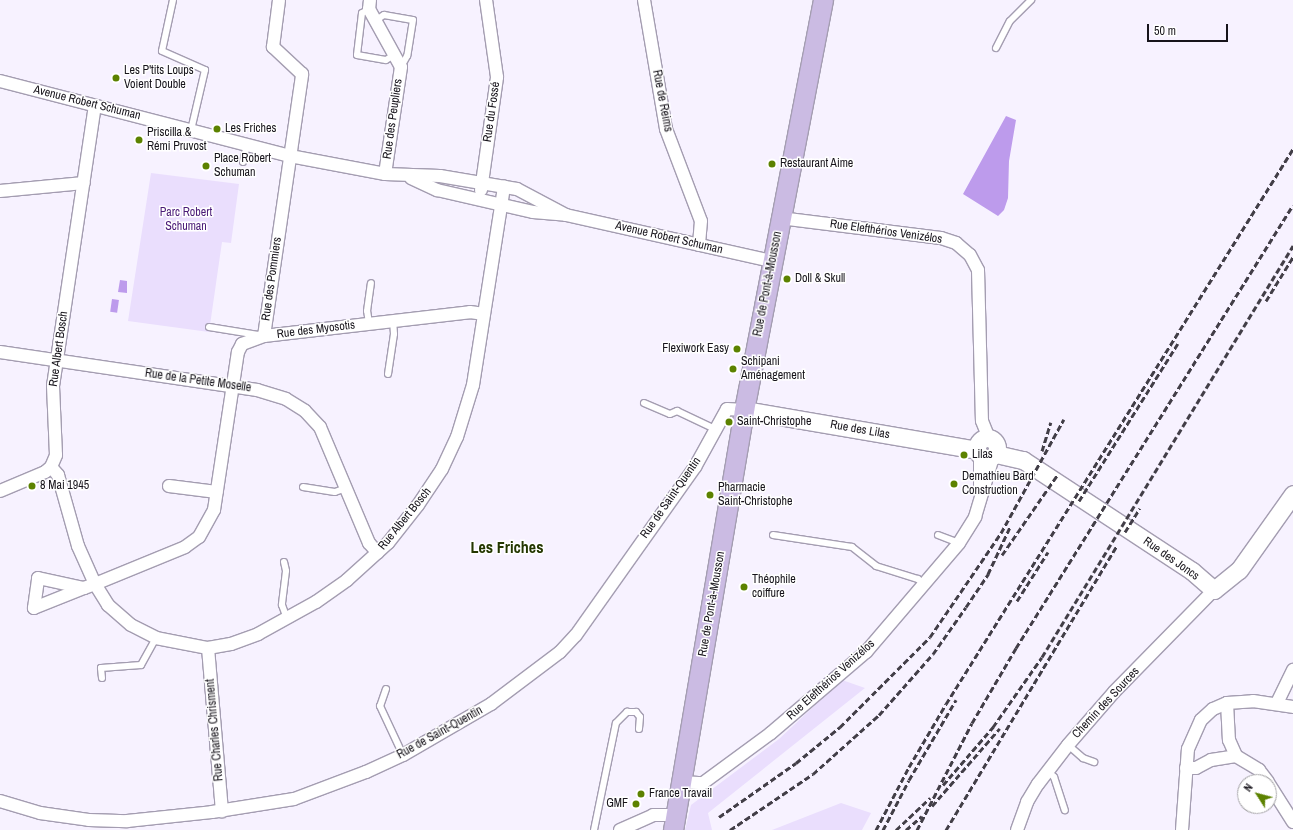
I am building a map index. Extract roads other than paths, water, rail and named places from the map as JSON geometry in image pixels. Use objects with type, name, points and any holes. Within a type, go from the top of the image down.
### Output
[{"type":"main road","name":"Rue de Pont-à-Mousson","points":[[674,823],[744,410],[823,0]]},
{"type":"street","name":"Rue des Pommiers","points":[[233,386],[238,352],[242,344],[264,336],[302,74],[273,47],[279,0]]},
{"type":"street","name":"Rue du Fossé","points":[[479,200],[497,77],[486,0]]},
{"type":"street","name":"Rue de Reims","points":[[644,0],[666,129],[701,221],[699,244]]},
{"type":"street","name":"Rue des Peupliers","points":[[369,5],[375,21],[401,67],[386,174]]},
{"type":"street","name":"Avenue Robert Schuman","points":[[0,81],[290,156],[386,174],[408,177],[440,176],[516,188],[538,198],[566,215]]},
{"type":"street","name":"Rue Albert Bosch","points":[[95,106],[52,399],[56,455],[51,467],[58,474],[89,586],[108,605],[132,625],[156,638],[182,646],[208,648],[258,634],[287,619],[347,580],[378,553],[418,505],[442,470],[457,437],[470,401],[504,186]]},
{"type":"street","name":"Avenue Robert Schuman","points":[[408,177],[437,190],[479,200],[532,212],[566,215],[772,261]]},
{"type":"street","points":[[0,191],[84,183]]},
{"type":"street","name":"Rue Elefthérios Venizélos","points":[[681,782],[703,783],[771,733],[866,652],[959,543],[975,517],[980,503],[988,450],[982,421],[978,270],[970,255],[956,243],[941,238],[780,218]]},
{"type":"street","name":"Rue des Myosotis","points":[[264,336],[470,312],[484,314]]},
{"type":"street","name":"Rue de la Petite Moselle","points":[[0,352],[233,386],[275,394],[305,411],[325,435],[369,543],[378,553]]},
{"type":"street","points":[[89,586],[185,547],[199,537],[209,522],[217,492],[233,386]]},
{"type":"street","name":"Rue de Saint-Quentin","points":[[0,801],[40,813],[89,820],[127,821],[222,811],[294,799],[366,772],[403,755],[491,704],[541,668],[576,635],[695,467],[727,409],[744,410]]},
{"type":"street","name":"Rue des Lilas","points":[[744,410],[988,450]]},
{"type":"street","name":"Rue des Joncs","points":[[988,450],[1019,454],[1023,460],[1192,571],[1214,590]]},
{"type":"street","points":[[0,491],[45,472],[51,467]]},
{"type":"street","points":[[169,486],[217,492]]},
{"type":"street","points":[[1214,590],[1239,570],[1293,494]]},
{"type":"street","name":"Chemin des Sources","points":[[1017,830],[1027,802],[1048,770],[1068,745],[1114,692],[1214,590]]},
{"type":"street","name":"Rue Charles Chrisment","points":[[208,648],[222,811]]},
{"type":"street","points":[[1277,703],[1293,670]]},
{"type":"street","points":[[1182,830],[1188,749],[1201,720],[1213,709],[1227,703],[1253,701],[1277,703],[1293,707]]},
{"type":"street","points":[[1227,703],[1229,740],[1236,756],[1259,770],[1262,774]]},
{"type":"street","points":[[1186,768],[1196,768],[1211,760],[1236,756]]},
{"type":"street","points":[[1277,797],[1293,822]]},
{"type":"street","points":[[620,830],[652,814],[674,823]]},
{"type":"lane","points":[[173,0],[162,51],[205,70],[192,130]]},
{"type":"lane","points":[[996,48],[1010,21],[1031,0]]},
{"type":"lane","points":[[369,5],[362,13],[357,55],[386,60],[394,55]]},
{"type":"lane","points":[[375,21],[384,16],[413,20],[407,56],[401,67]]},
{"type":"lane","points":[[243,162],[247,145]]},
{"type":"lane","name":"Rue des Myosotis","points":[[368,323],[367,311],[371,283]]},
{"type":"lane","points":[[388,374],[394,334],[393,320]]},
{"type":"lane","points":[[209,327],[264,336]]},
{"type":"lane","points":[[644,404],[670,414],[677,411],[715,429]]},
{"type":"lane","points":[[303,487],[335,492],[346,488]]},
{"type":"lane","points":[[938,534],[959,543]]},
{"type":"lane","points":[[773,535],[852,547],[876,566],[918,579],[924,585]]},
{"type":"lane","points":[[284,562],[286,571],[282,605],[287,619]]},
{"type":"lane","points":[[102,678],[101,668],[141,665],[156,638]]},
{"type":"lane","points":[[386,689],[380,706],[403,755]]},
{"type":"lane","points":[[594,830],[616,723],[627,712],[636,712],[640,717],[639,729]]},
{"type":"lane","points":[[1068,745],[1083,758],[1094,762]]},
{"type":"lane","points":[[1048,770],[1054,777],[1065,810]]},
{"type":"railway","points":[[876,830],[909,767],[946,704],[1293,149]]},
{"type":"railway","points":[[917,830],[972,723],[1016,648],[1293,205]]},
{"type":"railway","points":[[943,785],[993,727],[1042,657],[1293,246]]},
{"type":"railway","points":[[1266,301],[1293,257]]},
{"type":"railway","points":[[1079,501],[1178,343]]},
{"type":"railway","points":[[719,817],[796,763],[840,727],[930,637],[1001,533],[1064,419]]},
{"type":"railway","points":[[1042,451],[1051,422]]},
{"type":"railway","points":[[1002,555],[1058,474]]},
{"type":"railway","points":[[1125,532],[1140,508]]},
{"type":"railway","points":[[730,830],[813,774],[879,715],[933,654],[966,607],[988,574],[1010,527]]},
{"type":"railway","points":[[946,830],[1117,545]]},
{"type":"railway","points":[[1017,601],[1048,552]]},
{"type":"railway","points":[[883,830],[909,780],[956,700]]},
{"type":"railway","points":[[932,806],[1000,728]]},
{"type":"railway","points":[[896,830],[930,798]]},
{"type":"railway","points":[[906,830],[922,816]]},
{"type":"place","name":"Les P'tits Loups Voient Double","points":[[116,78]]},
{"type":"place","name":"Les Friches","points":[[217,129]]},
{"type":"place","name":"Priscilla & Rémi Pruvost","points":[[139,140]]},
{"type":"place","name":"Restaurant Aime","points":[[772,164]]},
{"type":"place","name":"Place Robert Schuman","points":[[206,166]]},
{"type":"place","name":"Doll & Skull","points":[[787,279]]},
{"type":"place","name":"Flexiwork Easy","points":[[737,349]]},
{"type":"place","name":"Schipani Aménagement","points":[[733,369]]},
{"type":"place","name":"Saint-Christophe","points":[[729,422]]},
{"type":"place","name":"Lilas","points":[[964,455]]},
{"type":"place","name":"Demathieu Bard Construction","points":[[954,484]]},
{"type":"place","name":"8 Mai 1945","points":[[32,486]]},
{"type":"place","name":"Pharmacie Saint-Christophe","points":[[710,495]]},
{"type":"place","name":"Théophile coiffure","points":[[744,587]]},
{"type":"place","name":"France Travail","points":[[641,794]]},
{"type":"place","name":"GMF","points":[[636,804]]},
{"type":"district","name":"Les Friches","points":[[507,547]]},
{"type":"park label","name":"Parc Robert Schuman","points":[[186,220]]}]
